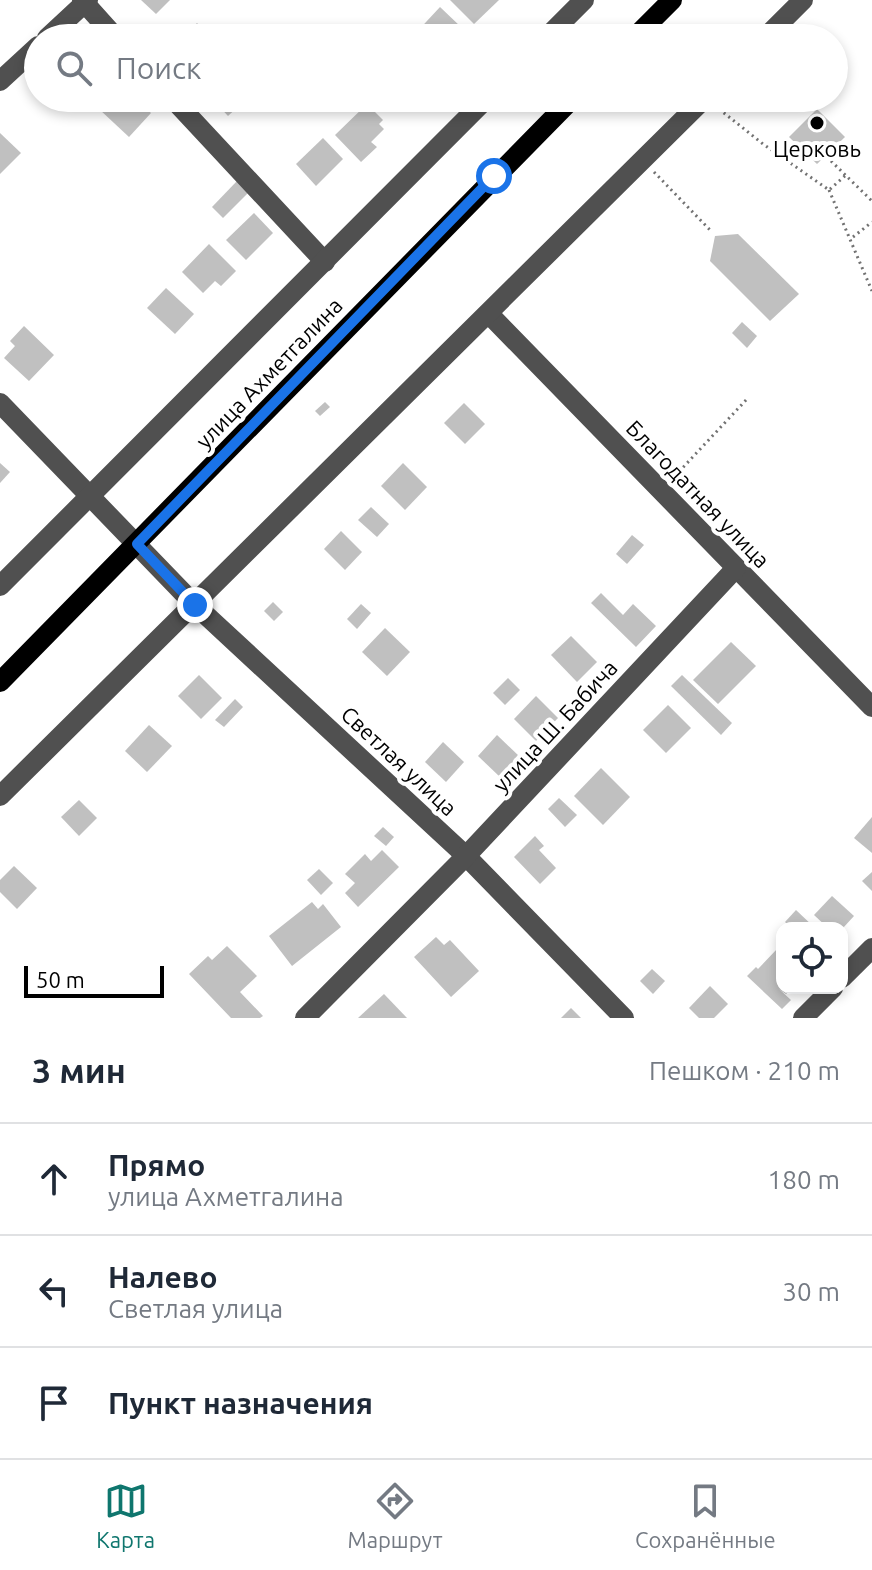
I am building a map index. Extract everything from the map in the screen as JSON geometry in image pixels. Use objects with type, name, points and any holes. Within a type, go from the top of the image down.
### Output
[{"type":"main road","points":[[648,24],[672,0]]},
{"type":"main road","name":"улица Ахметгалина","points":[[0,682],[559,112]]},
{"type":"street","points":[[560,24],[584,0]]},
{"type":"street","points":[[779,24],[803,0]]},
{"type":"street","points":[[61,24],[85,1],[104,24]]},
{"type":"street","points":[[0,81],[24,59]]},
{"type":"street","points":[[185,112],[325,262]]},
{"type":"street","points":[[0,586],[473,112]]},
{"type":"street","points":[[0,796],[698,112]]},
{"type":"street","name":"Благодатная улица","points":[[489,314],[872,707]]},
{"type":"street","name":"Светлая улица","points":[[0,403],[195,605],[466,856],[624,1018]]},
{"type":"street","name":"улица Ш. Бабича","points":[[305,1018],[466,856],[736,568]]},
{"type":"street","points":[[848,972],[872,948]]},
{"type":"street","points":[[803,1018],[827,994]]},
{"type":"path","points":[[722,112],[829,190],[872,291]]},
{"type":"path","points":[[831,161],[872,201]]},
{"type":"path","points":[[650,168],[710,230]]},
{"type":"path","points":[[829,190],[846,175]]},
{"type":"path","points":[[852,238],[872,222]]},
{"type":"path","points":[[661,490],[747,399]]},
{"type":"building","points":[[141,0],[170,0],[156,14]]},
{"type":"building","points":[[450,0],[499,0],[474,24]]},
{"type":"building","points":[[440,7],[458,24],[424,24]]},
{"type":"building","points":[[102,112],[150,112],[129,137]]},
{"type":"building","points":[[359,112],[375,112],[383,120],[379,124],[384,129],[371,142],[377,147],[361,162],[335,135]]},
{"type":"building","name":"Церковь","points":[[814,112],[820,112],[845,137],[817,164],[789,137]]},
{"type":"building","points":[[0,133],[21,153],[0,174]]},
{"type":"building","points":[[323,138],[343,159],[316,186],[296,164]]},
{"type":"building","points":[[237,181],[248,193],[223,218],[212,207]]},
{"type":"building","points":[[254,213],[273,233],[246,260],[226,240]]},
{"type":"building","points":[[738,234],[799,294],[770,321],[710,261],[715,236]]},
{"type":"building","points":[[209,244],[236,271],[221,286],[215,281],[203,293],[182,272]]},
{"type":"building","points":[[166,288],[194,314],[175,334],[147,308]]},
{"type":"building","points":[[742,322],[757,336],[747,348],[732,333]]},
{"type":"building","points":[[24,326],[54,355],[29,381],[4,358],[15,346],[10,341]]},
{"type":"building","points":[[325,402],[330,407],[320,416],[315,411]]},
{"type":"building","points":[[464,403],[485,424],[465,444],[444,423]]},
{"type":"building","points":[[0,463],[10,472],[0,483]]},
{"type":"building","points":[[403,463],[427,487],[405,510],[381,486]]},
{"type":"building","points":[[371,507],[389,524],[377,537],[358,520]]},
{"type":"building","points":[[341,531],[362,552],[345,570],[324,549]]},
{"type":"building","points":[[632,535],[644,545],[627,564],[616,554]]},
{"type":"building","points":[[601,593],[623,615],[633,604],[656,626],[636,647],[591,603]]},
{"type":"building","points":[[273,602],[283,612],[274,621],[264,611]]},
{"type":"building","points":[[361,604],[371,613],[357,629],[347,619]]},
{"type":"building","points":[[385,628],[410,652],[387,676],[362,652]]},
{"type":"building","points":[[571,636],[597,662],[577,682],[551,655]]},
{"type":"building","points":[[731,642],[756,666],[718,704],[693,680]]},
{"type":"building","points":[[199,675],[222,698],[201,719],[178,696]]},
{"type":"building","points":[[682,675],[732,723],[721,735],[671,686]]},
{"type":"building","points":[[508,678],[520,690],[505,705],[493,693]]},
{"type":"building","points":[[536,696],[558,718],[536,741],[514,719]]},
{"type":"building","points":[[235,699],[243,707],[224,727],[215,720]]},
{"type":"building","points":[[668,705],[691,728],[666,753],[643,730]]},
{"type":"building","points":[[149,725],[172,746],[147,772],[125,751]]},
{"type":"building","points":[[497,735],[520,757],[500,777],[478,756]]},
{"type":"building","points":[[443,742],[464,762],[446,782],[425,762]]},
{"type":"building","points":[[601,768],[630,797],[603,825],[574,796]]},
{"type":"building","points":[[559,798],[577,815],[565,827],[548,809]]},
{"type":"building","points":[[79,800],[97,818],[79,836],[61,817]]},
{"type":"building","points":[[872,817],[872,853],[854,838]]},
{"type":"building","points":[[383,827],[394,837],[386,846],[374,836]]},
{"type":"building","points":[[535,836],[544,846],[539,850],[556,868],[540,884],[514,857]]},
{"type":"building","points":[[382,850],[399,867],[358,907],[345,893],[355,883],[345,874],[365,854],[371,861]]},
{"type":"building","points":[[14,866],[37,888],[17,909],[0,892],[0,880]]},
{"type":"building","points":[[319,869],[333,883],[321,895],[307,880]]},
{"type":"building","points":[[872,872],[872,891],[862,881]]},
{"type":"building","points":[[832,896],[854,916],[848,923],[822,922],[814,915]]},
{"type":"building","points":[[312,902],[318,909],[323,904],[341,927],[292,966],[269,936]]},
{"type":"building","points":[[796,910],[809,922],[785,922]]},
{"type":"building","points":[[436,937],[444,945],[450,940],[479,971],[451,997],[414,957]]},
{"type":"building","points":[[227,946],[257,976],[240,992],[263,1016],[260,1018],[231,1018],[189,974],[208,956],[212,960]]},
{"type":"building","points":[[776,950],[776,994],[784,994],[791,1000],[782,1009],[747,976],[756,967],[758,969]]},
{"type":"building","points":[[652,969],[665,981],[653,994],[640,981]]},
{"type":"building","points":[[710,986],[728,1004],[714,1018],[699,1018],[689,1008]]},
{"type":"building","points":[[384,994],[407,1018],[358,1018]]},
{"type":"building","points":[[571,1008],[581,1018],[561,1018]]},
{"type":"place","name":"Церковь","points":[[817,123]]},
{"type":"route","points":[[195,605],[137,544],[494,176]]}]
